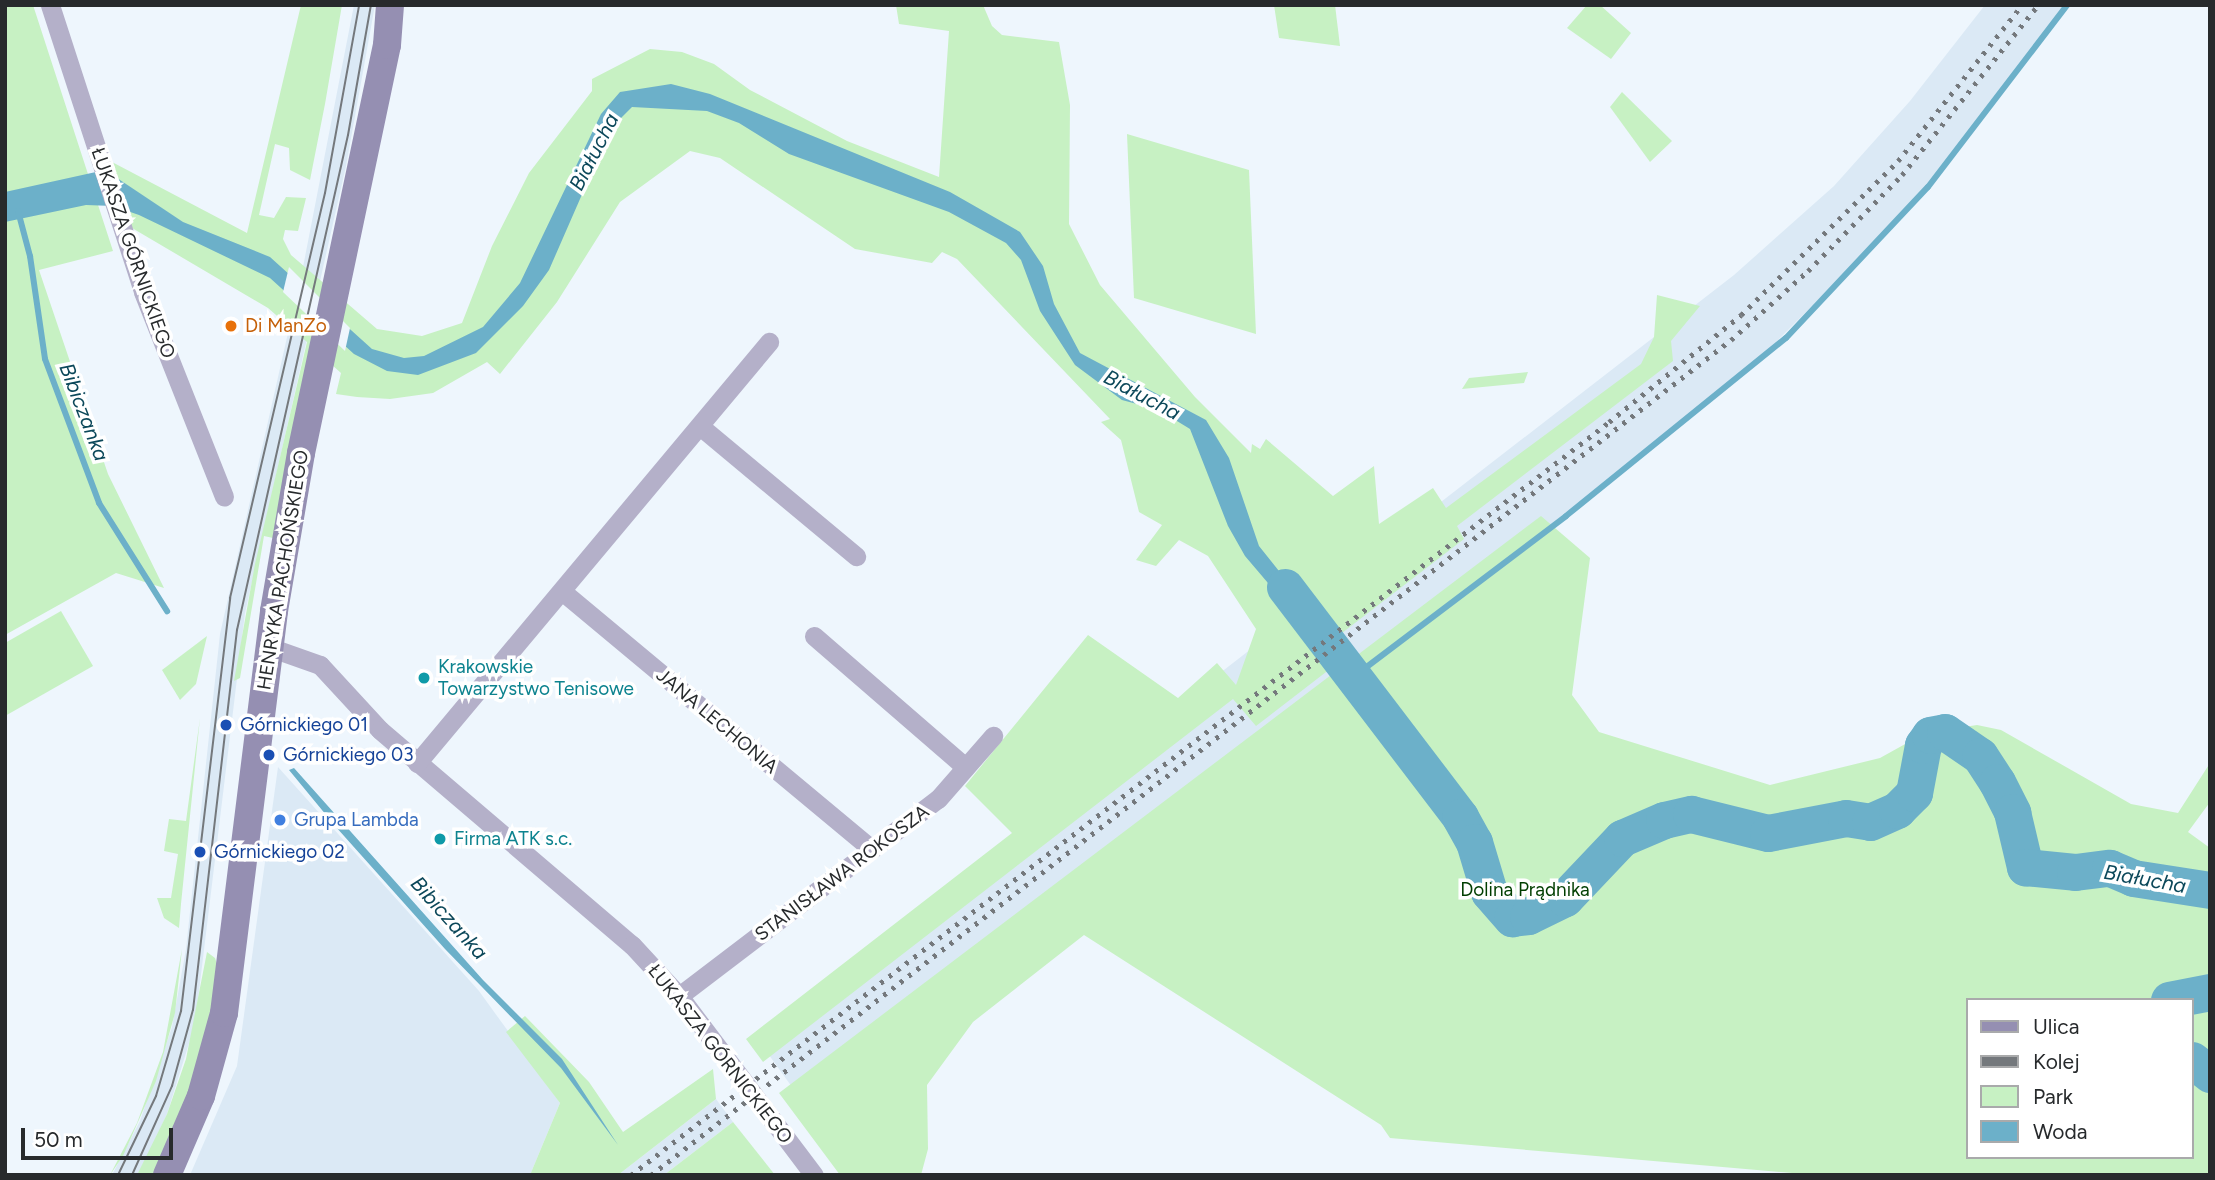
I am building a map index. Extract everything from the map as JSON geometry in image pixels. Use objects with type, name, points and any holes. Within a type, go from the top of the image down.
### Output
[{"type":"street","name":"ŁUKASZA GÓRNICKIEGO","points":[[50,5],[125,237],[224,497]]},
{"type":"street","name":"HENRYKA PACHOŃSKIEGO","points":[[167,1175],[201,1096],[224,1013],[269,647],[322,355],[387,45],[390,5]]},
{"type":"street","name":"HENRYKA PACHOŃSKIEGO","points":[[387,45],[401,5]]},
{"type":"street","points":[[417,763],[563,593],[769,342]]},
{"type":"street","points":[[701,427],[856,556]]},
{"type":"street","name":"JANA LECHONIA","points":[[563,593],[872,849]]},
{"type":"street","points":[[814,636],[965,767]]},
{"type":"street","name":"ŁUKASZA GÓRNICKIEGO","points":[[269,647],[320,665],[380,730],[632,945],[679,996],[814,1175]]},
{"type":"street","name":"STANISŁAWA ROKOSZA","points":[[679,996],[938,799],[993,736]]},
{"type":"shaded area","points":[[354,5],[375,5],[346,166],[245,613],[195,1024],[167,1114],[146,1159],[137,1175],[112,1175],[140,1121],[172,1027],[186,949],[220,634],[304,262]]},
{"type":"shaded area","points":[[1985,5],[2065,5],[1930,188],[1756,362],[1583,501],[797,1094],[754,1034],[1734,275],[1834,186],[1910,101]]},
{"type":"shaded area","points":[[278,767],[479,991],[560,1103],[530,1175],[190,1175],[237,1066]]},
{"type":"shaded area","points":[[716,1099],[733,1122],[664,1175],[618,1175]]},
{"type":"green space","points":[[5,5],[33,5],[113,251],[39,270],[108,474],[164,588],[116,573],[5,635]]},
{"type":"green space","points":[[301,5],[342,5],[310,180],[290,170],[289,148],[275,144],[259,215],[274,218],[286,197],[306,198],[298,231],[285,230],[283,239],[291,255],[377,329],[422,336],[462,323],[492,246],[529,173],[592,91],[592,79],[650,49],[682,52],[714,64],[750,90],[847,141],[939,177],[949,31],[899,24],[896,5],[983,5],[992,26],[1002,35],[1059,42],[1070,105],[1069,224],[1100,285],[1195,397],[1251,453],[1252,444],[1260,449],[1266,439],[1333,496],[1374,466],[1379,524],[1433,488],[1446,508],[1641,364],[1654,337],[1657,295],[1700,306],[1671,341],[1673,361],[1457,526],[1464,539],[1342,633],[1352,652],[1256,726],[1233,699],[763,1062],[746,1039],[1012,833],[965,786],[1088,635],[1178,698],[1217,663],[1236,685],[1256,629],[1208,556],[1179,540],[1156,566],[1136,560],[1162,525],[1139,512],[1121,440],[1101,422],[1110,419],[957,259],[942,252],[932,263],[855,249],[720,158],[690,151],[620,202],[557,302],[500,374],[487,362],[433,393],[390,399],[357,397],[336,394],[341,373],[313,348],[273,538],[264,536],[240,678],[234,681],[255,564],[307,342],[268,308],[132,228],[112,162],[247,233]]},
{"type":"green space","points":[[1274,5],[1335,5],[1340,46],[1279,38]]},
{"type":"green space","points":[[1587,5],[1600,5],[1631,33],[1611,59],[1567,28]]},
{"type":"green space","points":[[1622,92],[1672,141],[1650,162],[1610,107]]},
{"type":"green space","points":[[1127,134],[1249,170],[1256,334],[1134,298]]},
{"type":"green space","points":[[1528,372],[1524,383],[1462,389],[1469,378]]},
{"type":"green space","name":"Dolina Prądnika","points":[[1541,516],[1590,558],[1572,695],[1599,732],[1770,785],[1880,758],[1925,733],[1977,725],[2001,730],[2131,804],[2178,813],[2210,763],[2210,802],[2188,832],[2210,848],[2210,1175],[1815,1175],[1390,1138],[1381,1125],[1084,935],[973,1022],[927,1085],[928,1149],[921,1175],[840,1175],[779,1093]]},
{"type":"green space","points":[[61,611],[93,666],[5,716],[5,643]]},
{"type":"green space","points":[[207,636],[196,684],[180,700],[162,670]]},
{"type":"green space","points":[[200,718],[179,928],[164,918],[157,898],[171,898],[178,854],[164,851],[169,819],[186,821]]},
{"type":"green space","points":[[182,949],[175,1013],[156,1081],[123,1156],[110,1175],[137,1123],[163,1052]]},
{"type":"green space","points":[[207,952],[215,958],[219,970],[197,1074],[155,1175],[137,1175],[167,1114],[186,1059]]},
{"type":"green space","points":[[525,1016],[589,1082],[623,1132],[713,1069],[716,1099],[618,1175],[530,1175],[560,1103],[506,1032]]},
{"type":"green space","points":[[733,1122],[775,1175],[664,1175]]},
{"type":"water","points":[[671,84],[710,94],[950,192],[1020,232],[1043,266],[1054,304],[1080,353],[1206,420],[1229,458],[1259,546],[1318,620],[1305,636],[1295,615],[1245,556],[1228,526],[1190,429],[1159,410],[1122,400],[1075,365],[1040,311],[1021,260],[1006,243],[949,212],[789,154],[739,123],[707,111],[632,107],[611,128],[549,270],[523,306],[476,353],[418,375],[387,371],[354,354],[270,278],[139,215],[113,206],[86,205],[5,222],[5,192],[105,170],[183,222],[270,257],[372,349],[404,358],[424,356],[483,327],[520,283],[601,114],[620,92]]},
{"type":"water","points":[[294,768],[483,980],[562,1059],[618,1145],[561,1068],[445,949],[336,827],[289,770]]},
{"type":"pier","points":[[289,267],[350,328],[345,351],[283,292]]},
{"type":"waterway","points":[[1352,678],[1566,516],[1786,338],[1928,187],[2067,5]]},
{"type":"waterway","name":"Bibiczanka","points":[[18,211],[30,256],[45,359],[99,503],[167,611]]},
{"type":"waterway","name":"Białucha","points":[[1285,587],[1460,817],[1474,842],[1489,892],[1512,918],[1528,916],[1565,898],[1622,838],[1664,820],[1691,814],[1768,833],[1846,818],[1870,822],[1897,810],[1914,793],[1923,745],[1930,735],[1945,732],[1980,756],[1997,782],[2012,812],[2025,867],[2075,872],[2110,868],[2133,878],[2210,890]]},
{"type":"waterway","name":"Białucha","points":[[2179,998],[2210,992]]},
{"type":"waterway","name":"Białucha","points":[[2194,1062],[2210,1074]]},
{"type":"tram line","points":[[118,1175],[156,1096],[181,1011],[230,598],[325,193],[359,5]]},
{"type":"tram line","points":[[132,1175],[172,1086],[193,1010],[237,630],[348,135],[371,5]]},
{"type":"railway","points":[[631,1175],[1609,422],[1741,315],[1898,161],[2022,5]]},
{"type":"railway","points":[[651,1175],[1731,340],[1808,271],[1902,175],[2038,5]]},
{"type":"place","name":"Di ManZo","points":[[231,326]]},
{"type":"place","name":"Krakowskie Towarzystwo Tenisowe","points":[[424,678]]},
{"type":"place","name":"Górnickiego 01","points":[[226,725]]},
{"type":"place","name":"Górnickiego 03","points":[[269,755]]},
{"type":"place","name":"Grupa Lambda","points":[[280,820]]},
{"type":"place","name":"Firma ATK s.c.","points":[[440,839]]},
{"type":"place","name":"Górnickiego 02","points":[[200,852]]}]
